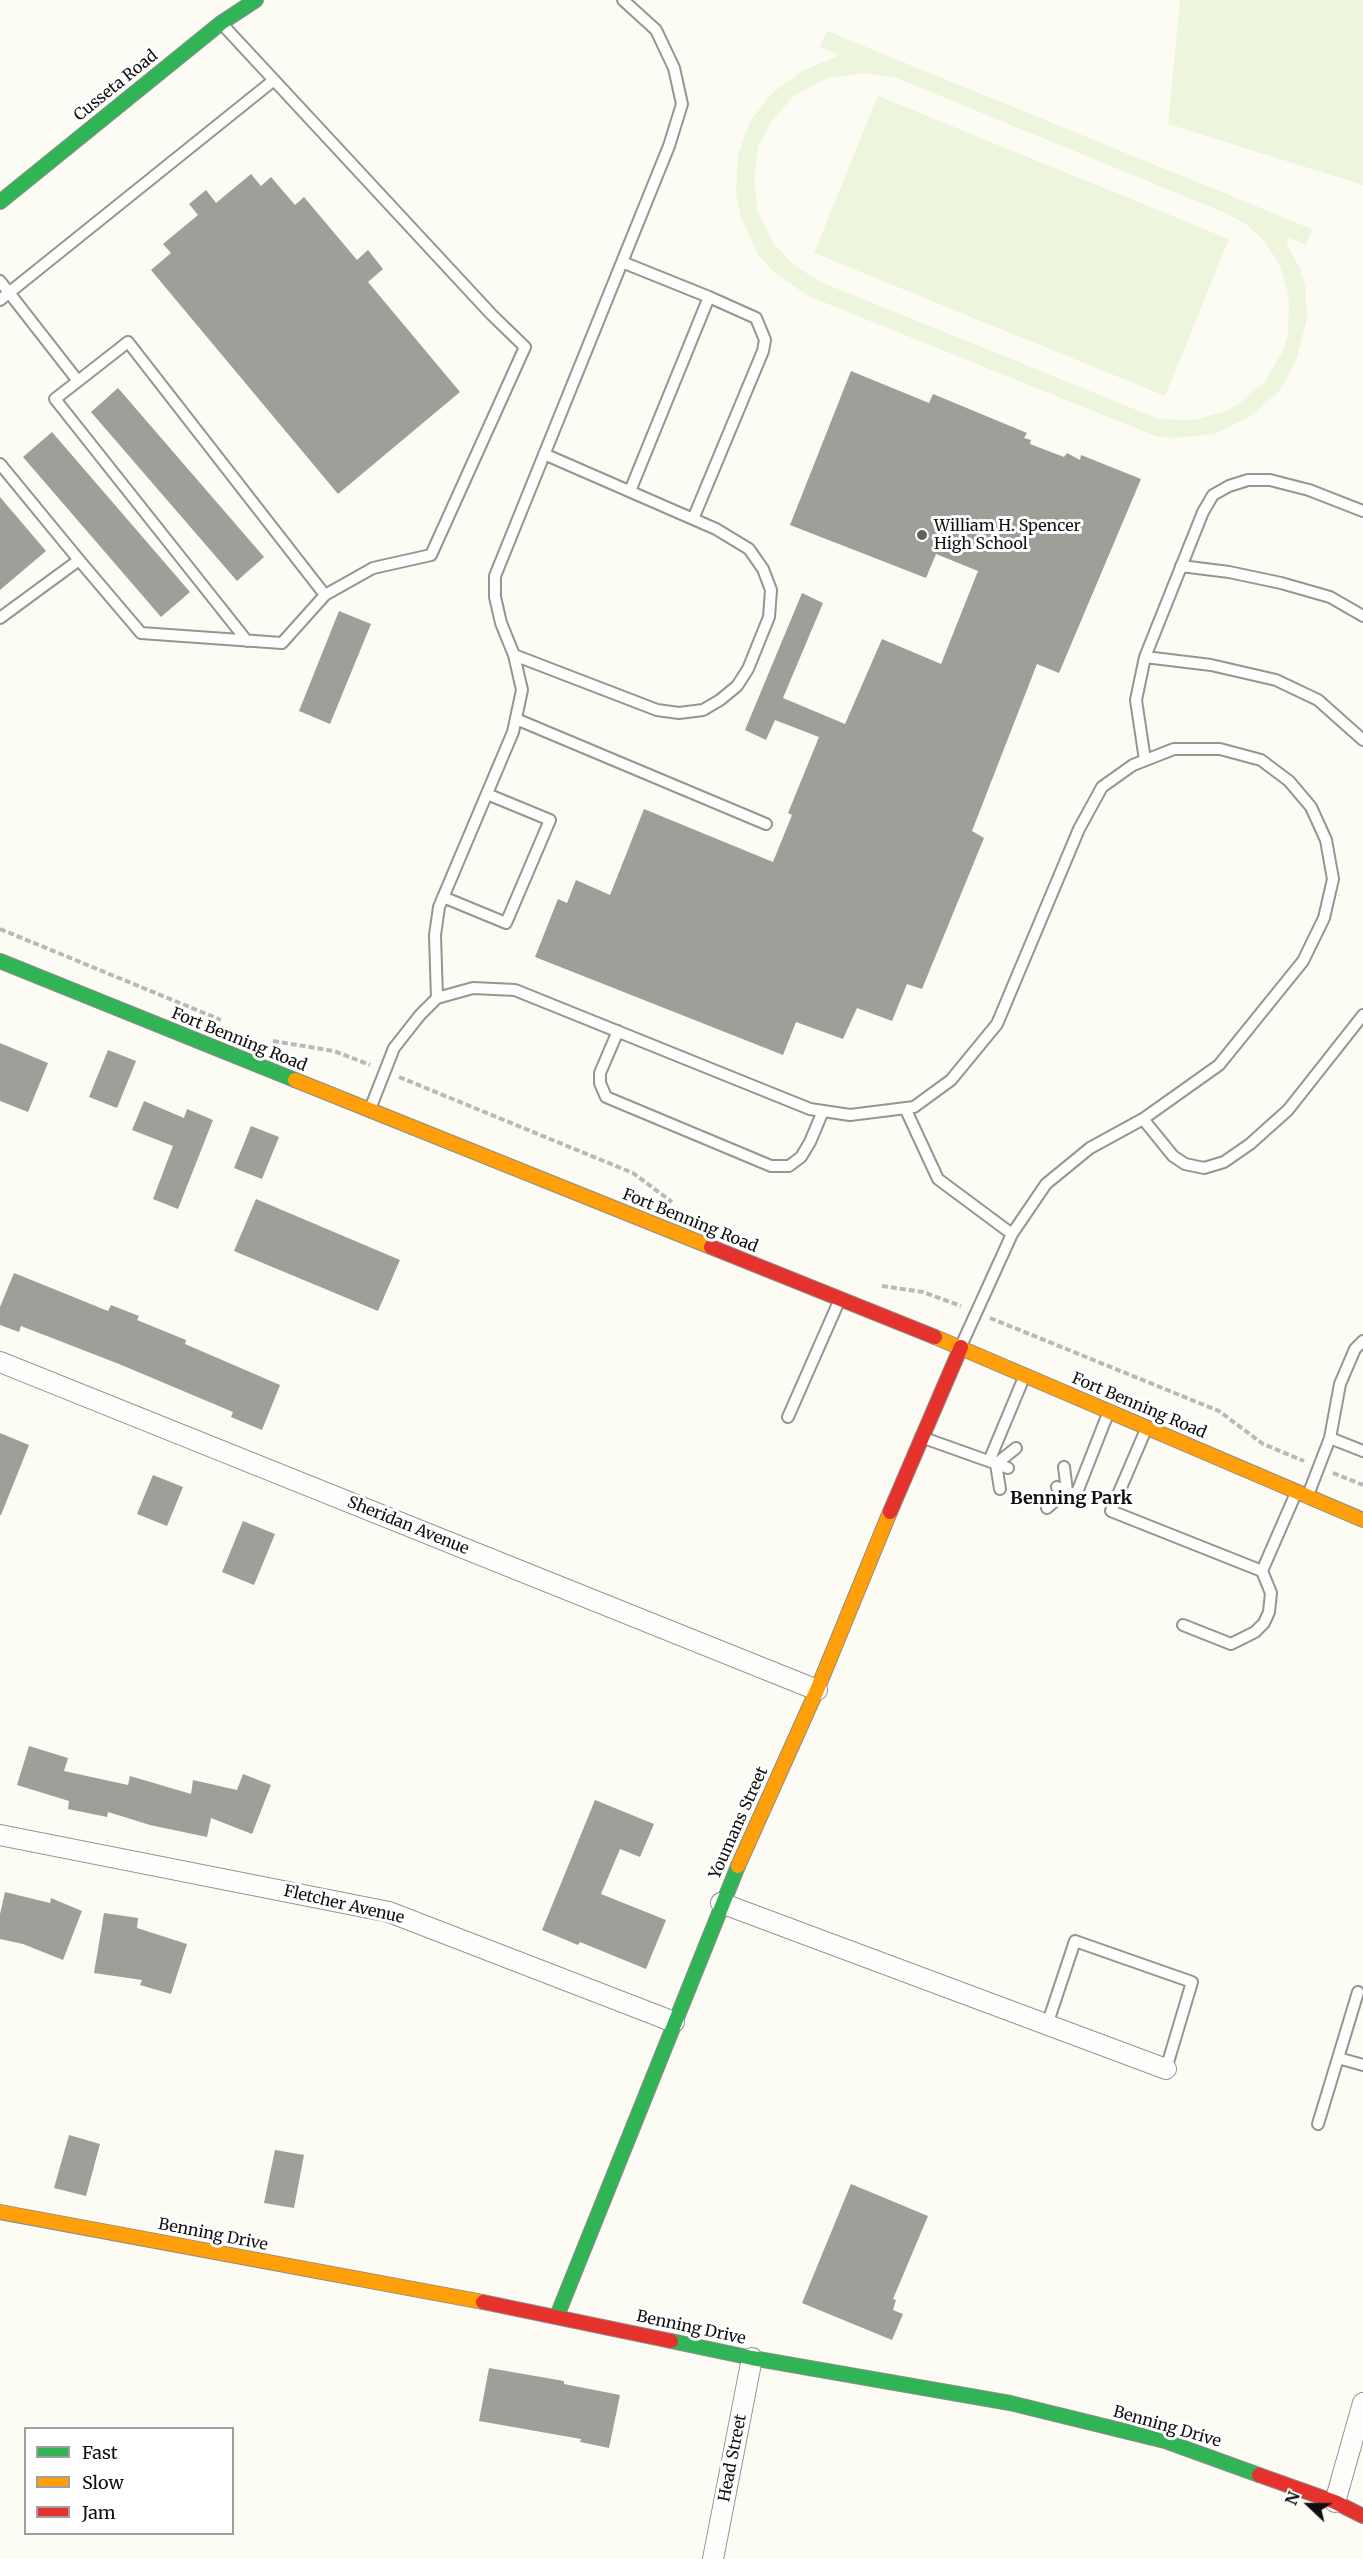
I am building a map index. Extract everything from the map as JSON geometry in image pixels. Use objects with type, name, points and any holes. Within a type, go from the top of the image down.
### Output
[{"type":"street","name":"Cusseta Road","points":[[0,202],[221,23],[256,0]]},
{"type":"street","name":"Fort Benning Road","points":[[0,961],[961,1347],[1302,1496],[1363,1520]]},
{"type":"street","name":"Youmans Street","points":[[556,2316],[721,1903],[817,1690],[921,1436],[961,1347]]},
{"type":"street","name":"Sheridan Avenue","points":[[0,1362],[817,1690]]},
{"type":"street","name":"Fletcher Avenue","points":[[0,1835],[389,1912],[674,2022]]},
{"type":"street","points":[[721,1903],[1166,2069]]},
{"type":"street","name":"Benning Drive","points":[[0,2212],[556,2316],[752,2358],[1010,2403],[1165,2441],[1335,2502],[1363,2516]]},
{"type":"street","name":"Head Street","points":[[713,2559],[752,2358]]},
{"type":"street","points":[[1335,2502],[1363,2403]]},
{"type":"lane","points":[[437,998],[435,935],[439,906],[513,732],[522,690],[514,655],[501,623],[495,597],[495,576],[669,146],[682,104],[674,68],[656,30],[623,0]]},
{"type":"lane","points":[[0,464],[141,633],[282,643],[325,595],[373,568],[431,555],[525,347],[492,315],[221,23]]},
{"type":"lane","points":[[5,297],[274,80]]},
{"type":"lane","points":[[622,262],[756,318],[765,340],[763,351],[693,519]]},
{"type":"lane","points":[[0,281],[5,297],[78,381]]},
{"type":"lane","points":[[630,491],[709,297]]},
{"type":"lane","points":[[247,641],[55,399],[128,342],[325,595]]},
{"type":"lane","points":[[514,655],[657,710],[691,712],[703,710],[737,686],[748,669],[769,617],[771,590],[763,569],[749,549],[693,519],[544,454]]},
{"type":"lane","points":[[1145,760],[1136,700],[1145,657],[1203,512],[1214,495],[1229,486],[1248,480],[1270,480],[1309,490],[1363,511]]},
{"type":"lane","points":[[0,618],[79,560]]},
{"type":"lane","points":[[1181,566],[1229,572],[1281,583],[1330,597],[1363,616]]},
{"type":"lane","points":[[1145,657],[1210,665],[1276,680],[1318,700],[1363,740]]},
{"type":"lane","points":[[516,719],[766,824]]},
{"type":"lane","points":[[369,1111],[394,1048],[420,1015],[437,998],[473,988],[515,990],[810,1109],[850,1115],[914,1107],[951,1080],[997,1024],[1079,829],[1102,787],[1133,765],[1174,749],[1220,748],[1260,759],[1289,781],[1311,807],[1326,840],[1333,879],[1324,918],[1303,961],[1219,1065],[1143,1119],[1090,1148],[1047,1184],[1012,1234],[961,1347]]},
{"type":"lane","points":[[443,897],[506,923],[537,851],[550,820],[487,794]]},
{"type":"lane","points":[[1143,1119],[1173,1156],[1185,1164],[1204,1168],[1224,1162],[1251,1144],[1288,1110],[1363,1014]]},
{"type":"lane","points":[[618,1031],[600,1073],[600,1083],[606,1097],[771,1166],[789,1167],[801,1157],[823,1111]]},
{"type":"lane","points":[[905,1108],[938,1179],[1012,1234]]},
{"type":"lane","points":[[788,1417],[840,1299]]},
{"type":"lane","points":[[1262,1571],[1319,1467],[1330,1438],[1340,1384],[1355,1349],[1363,1341]]},
{"type":"lane","points":[[1000,1489],[993,1462],[1025,1375]]},
{"type":"lane","points":[[1062,1489],[1076,1495],[1109,1410]]},
{"type":"lane","points":[[1147,1427],[1111,1511],[1262,1571],[1271,1593],[1269,1611],[1264,1623],[1255,1632],[1231,1644],[1183,1625]]},
{"type":"lane","points":[[921,1436],[1008,1468]]},
{"type":"lane","points":[[1330,1438],[1363,1451]]},
{"type":"lane","points":[[993,1462],[1016,1448]]},
{"type":"lane","points":[[1047,1508],[1062,1489],[1064,1467]]},
{"type":"lane","points":[[1047,2025],[1075,1941],[1192,1982],[1166,2069]]},
{"type":"lane","points":[[1318,2124],[1358,1992]]},
{"type":"lane","points":[[1338,2058],[1363,2065]]},
{"type":"path","points":[[0,928],[230,1023]]},
{"type":"path","points":[[262,1036],[288,1045],[334,1051],[633,1173],[674,1203]]},
{"type":"path","points":[[880,1286],[923,1292],[1219,1411],[1263,1444],[1363,1485]]},
{"type":"green space","points":[[1180,0],[1363,0],[1363,185],[1168,124]]},
{"type":"green space","points":[[827,31],[1312,229],[1306,245],[1289,238],[1286,243],[1300,268],[1305,285],[1307,319],[1296,361],[1280,390],[1251,416],[1215,434],[1175,438],[1156,436],[808,296],[775,273],[758,255],[740,214],[736,193],[738,155],[750,122],[772,93],[802,71],[836,57],[837,54],[820,47]],"holes":[[[863,73],[894,77],[1223,212],[1246,224],[1265,242],[1279,264],[1289,304],[1288,333],[1283,351],[1264,382],[1240,403],[1224,412],[1194,420],[1159,419],[821,282],[795,266],[773,243],[758,212],[754,178],[758,147],[772,120],[795,95],[828,78]]]},
{"type":"green space","points":[[878,96],[1229,239],[1165,396],[814,253]]},
{"type":"building","points":[[251,174],[261,186],[271,177],[295,205],[304,197],[357,260],[368,250],[383,269],[368,282],[460,392],[338,494],[151,270],[171,253],[163,244],[198,215],[189,204],[206,190],[216,203]]},
{"type":"building","points":[[851,371],[929,403],[933,394],[1027,433],[1024,438],[1031,440],[1030,444],[1064,457],[1067,453],[1080,460],[1081,455],[1141,479],[1059,673],[1037,664],[972,831],[984,838],[922,989],[907,984],[892,1021],[857,1008],[843,1039],[796,1022],[783,1055],[535,957],[558,899],[567,903],[576,880],[610,895],[644,809],[773,862],[792,815],[788,813],[819,737],[775,720],[766,740],[745,730],[802,593],[823,603],[783,698],[845,724],[882,639],[941,664],[978,571],[936,554],[926,578],[790,525]]},
{"type":"building","points":[[118,388],[264,557],[237,581],[91,412]]},
{"type":"building","points":[[52,432],[190,592],[161,617],[23,457]]},
{"type":"building","points":[[0,497],[46,551],[0,590]]},
{"type":"building","points":[[339,611],[371,624],[330,724],[299,711]]},
{"type":"building","points":[[0,1043],[48,1063],[28,1112],[0,1101]]},
{"type":"building","points":[[108,1050],[136,1061],[117,1108],[89,1097]]},
{"type":"building","points":[[144,1101],[184,1118],[187,1109],[213,1120],[178,1209],[153,1199],[173,1146],[132,1130]]},
{"type":"building","points":[[251,1126],[279,1137],[262,1179],[234,1168]]},
{"type":"building","points":[[256,1199],[400,1260],[378,1311],[234,1251]]},
{"type":"building","points":[[14,1273],[108,1311],[111,1305],[139,1316],[137,1320],[186,1340],[185,1344],[280,1385],[262,1430],[231,1417],[233,1412],[119,1364],[21,1326],[19,1332],[0,1325],[0,1307]]},
{"type":"building","points":[[0,1433],[29,1445],[1,1515],[0,1515]]},
{"type":"building","points":[[153,1475],[183,1487],[167,1526],[137,1514]]},
{"type":"building","points":[[243,1521],[275,1534],[254,1585],[222,1572]]},
{"type":"building","points":[[29,1746],[68,1758],[64,1771],[128,1785],[130,1776],[191,1794],[193,1780],[237,1790],[243,1774],[271,1785],[252,1834],[211,1818],[207,1837],[150,1825],[108,1812],[107,1817],[68,1809],[69,1801],[17,1785]]},
{"type":"building","points":[[595,1800],[654,1824],[640,1857],[620,1849],[601,1894],[666,1920],[646,1969],[580,1942],[578,1945],[542,1930]]},
{"type":"building","points":[[5,1892],[50,1903],[51,1898],[82,1911],[63,1960],[23,1944],[0,1939],[0,1914]]},
{"type":"building","points":[[104,1913],[138,1918],[137,1928],[187,1944],[171,1994],[140,1985],[142,1980],[94,1973]]},
{"type":"building","points":[[69,2135],[100,2144],[86,2196],[54,2188]]},
{"type":"building","points":[[275,2150],[304,2155],[294,2208],[264,2203]]},
{"type":"building","points":[[851,2184],[928,2216],[893,2299],[896,2300],[893,2310],[903,2314],[892,2340],[802,2303]]},
{"type":"building","points":[[489,2368],[564,2381],[564,2384],[620,2395],[609,2448],[580,2442],[581,2439],[479,2421]]},
{"type":"traffic: fast","points":[[0,202],[221,23],[256,0]]},
{"type":"traffic: fast","points":[[0,961],[295,1080]]},
{"type":"traffic: fast","points":[[557,2316],[738,1866]]},
{"type":"traffic: fast","points":[[671,2341],[752,2358],[1010,2403],[1165,2441],[1259,2475]]},
{"type":"traffic: slow","points":[[295,1080],[711,1247]]},
{"type":"traffic: slow","points":[[935,1337],[1363,1520]]},
{"type":"traffic: slow","points":[[738,1866],[817,1690],[890,1512]]},
{"type":"traffic: slow","points":[[0,2212],[483,2302]]},
{"type":"traffic: jam","points":[[711,1247],[935,1337]]},
{"type":"traffic: jam","points":[[890,1512],[961,1347]]},
{"type":"traffic: jam","points":[[483,2302],[671,2341]]},
{"type":"traffic: jam","points":[[1259,2475],[1335,2502],[1363,2516]]},
{"type":"place","name":"William H. Spencer High School","points":[[922,535]]},
{"type":"district","name":"Benning Park","points":[[1071,1499]]}]
